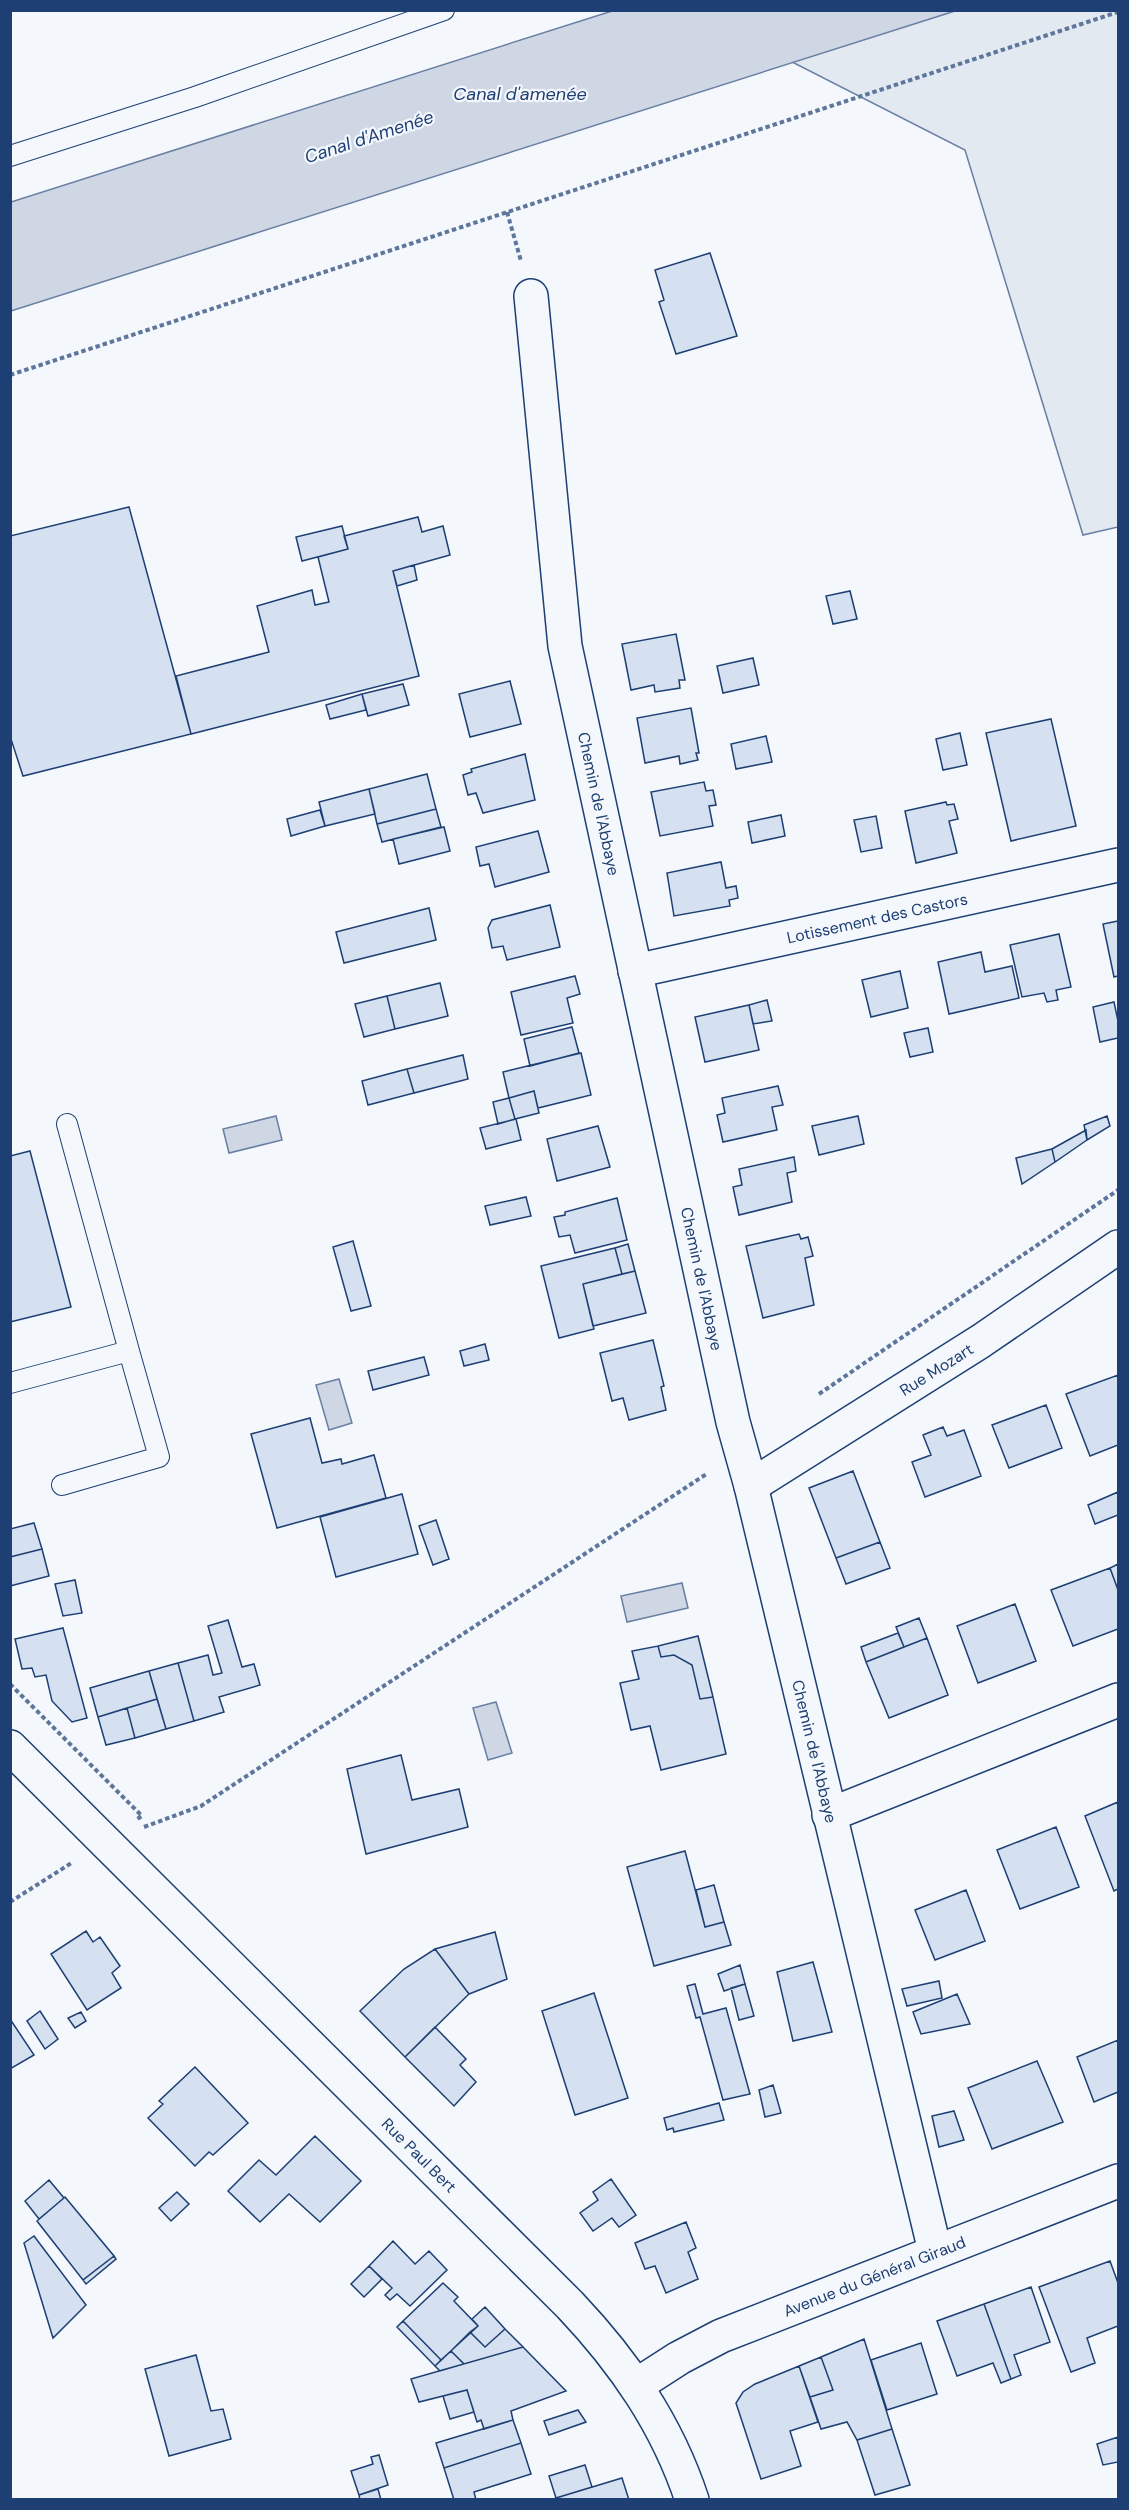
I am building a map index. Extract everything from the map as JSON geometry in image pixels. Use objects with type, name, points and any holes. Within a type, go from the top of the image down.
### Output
[{"type":"street","name":"Chemin de l'Abbaye","points":[[531,296],[565,646],[634,971],[741,1451],[935,2251]]},
{"type":"street","name":"Lotissement des Castors","points":[[634,971],[1119,865]]},
{"type":"street","name":"Rue Mozart","points":[[751,1486],[981,1341],[1119,1247]]},
{"type":"street","points":[[829,1815],[1119,1700]]},
{"type":"street","name":"Rue Paul Bert","points":[[10,1748],[570,2305],[605,2343],[637,2385],[662,2428],[692,2499]]},
{"type":"street","name":"Avenue du Général Giraud","points":[[637,2385],[679,2358],[721,2336],[1119,2181]]},
{"type":"lane","points":[[10,156],[195,97],[444,10]]},
{"type":"lane","points":[[62,1485],[159,1457],[67,1124]]},
{"type":"lane","points":[[10,1383],[129,1351]]},
{"type":"path","points":[[10,375],[1119,12]]},
{"type":"path","points":[[507,212],[531,296]]},
{"type":"path","points":[[816,1396],[1119,1190]]},
{"type":"path","points":[[104,1841],[201,1806],[741,1451]]},
{"type":"path","points":[[10,1684],[142,1816]]},
{"type":"path","points":[[10,1902],[69,1864]]},
{"type":"shaded area","points":[[692,11],[1118,11],[1118,527],[1083,535],[965,150]]},
{"type":"water","name":"Canal d'amenée","points":[[612,11],[955,11],[11,311],[11,202]]},
{"type":"water","points":[[276,1116],[282,1140],[229,1153],[223,1129]]},
{"type":"water","points":[[339,1379],[352,1423],[329,1430],[316,1385]]},
{"type":"water","points":[[682,1583],[688,1608],[627,1622],[621,1596]]},
{"type":"water","points":[[496,1702],[512,1753],[488,1760],[473,1708]]},
{"type":"building","points":[[710,253],[737,336],[676,354],[659,302],[664,300],[655,270]]},
{"type":"building","points":[[129,507],[191,734],[23,776],[10,736],[10,536]]},
{"type":"building","points":[[418,517],[422,532],[443,526],[450,555],[393,571],[419,676],[191,734],[176,676],[269,652],[257,606],[312,590],[315,605],[329,602],[318,557],[348,549],[344,536]]},
{"type":"building","points":[[342,526],[348,549],[302,561],[296,537]]},
{"type":"building","points":[[414,565],[417,580],[397,586],[393,571]]},
{"type":"building","points":[[850,591],[857,619],[833,624],[826,596]]},
{"type":"building","points":[[676,634],[685,680],[679,680],[680,688],[655,692],[654,685],[631,690],[622,644]]},
{"type":"building","points":[[753,658],[759,685],[723,693],[717,666]]},
{"type":"building","points":[[510,681],[521,724],[470,737],[459,694]]},
{"type":"building","points":[[403,684],[409,705],[368,716],[362,694]]},
{"type":"building","points":[[362,694],[366,710],[330,719],[326,705]]},
{"type":"building","points":[[691,708],[699,753],[696,753],[698,760],[680,764],[679,756],[645,763],[637,718]]},
{"type":"building","points":[[1051,719],[1076,826],[1011,841],[986,733]]},
{"type":"building","points":[[960,733],[967,765],[943,770],[936,739]]},
{"type":"building","points":[[766,736],[772,762],[736,769],[731,744]]},
{"type":"building","points":[[525,754],[535,800],[483,813],[476,793],[468,795],[463,775],[472,772],[471,769]]},
{"type":"building","points":[[427,774],[436,809],[377,824],[369,789]]},
{"type":"building","points":[[704,782],[706,791],[713,790],[716,805],[709,806],[713,826],[660,836],[651,792]]},
{"type":"building","points":[[369,789],[375,814],[325,826],[319,802]]},
{"type":"building","points":[[946,802],[947,805],[954,804],[958,819],[949,821],[957,853],[916,863],[905,811]]},
{"type":"building","points":[[436,809],[441,827],[382,842],[377,824]]},
{"type":"building","points":[[320,810],[325,826],[291,836],[287,819]]},
{"type":"building","points":[[781,815],[785,836],[752,843],[748,822]]},
{"type":"building","points":[[876,816],[882,848],[861,852],[854,820]]},
{"type":"building","points":[[444,827],[450,851],[399,864],[393,839]]},
{"type":"building","points":[[538,831],[549,872],[495,887],[489,864],[480,866],[476,847]]},
{"type":"building","points":[[721,862],[726,888],[736,886],[738,898],[729,900],[730,906],[674,916],[667,873]]},
{"type":"building","points":[[550,905],[560,947],[507,960],[503,946],[492,948],[488,928],[492,920]]},
{"type":"building","points":[[429,908],[436,940],[344,963],[336,932]]},
{"type":"building","points":[[1118,921],[1118,976],[1114,977],[1103,924]]},
{"type":"building","points":[[1059,934],[1071,987],[1056,990],[1058,1000],[1047,1002],[1044,993],[1022,997],[1010,945]]},
{"type":"building","points":[[981,952],[985,972],[1012,966],[1019,998],[949,1014],[938,962]]},
{"type":"building","points":[[900,971],[908,1008],[871,1017],[862,980]]},
{"type":"building","points":[[575,976],[580,994],[567,998],[573,1023],[521,1035],[511,992]]},
{"type":"building","points":[[440,983],[448,1016],[395,1029],[387,996]]},
{"type":"building","points":[[387,996],[395,1029],[364,1037],[355,1004]]},
{"type":"building","points":[[767,1000],[772,1021],[753,1024],[749,1005]]},
{"type":"building","points":[[1114,1002],[1118,1021],[1118,1038],[1100,1042],[1093,1007]]},
{"type":"building","points":[[749,1005],[759,1050],[705,1062],[695,1017]]},
{"type":"building","points":[[572,1027],[579,1053],[530,1066],[524,1039]]},
{"type":"building","points":[[928,1028],[933,1052],[910,1057],[904,1033]]},
{"type":"building","points":[[581,1053],[591,1095],[538,1108],[534,1091],[509,1098],[503,1072]]},
{"type":"building","points":[[463,1055],[468,1079],[414,1093],[407,1069]]},
{"type":"building","points":[[407,1069],[414,1093],[368,1105],[362,1081]]},
{"type":"building","points":[[778,1086],[783,1105],[772,1107],[777,1130],[723,1142],[717,1115],[725,1113],[722,1098]]},
{"type":"building","points":[[534,1091],[539,1113],[515,1119],[509,1098]]},
{"type":"building","points":[[509,1098],[515,1119],[498,1124],[493,1102]]},
{"type":"building","points":[[858,1116],[864,1144],[819,1155],[812,1126]]},
{"type":"building","points":[[1107,1116],[1110,1126],[1087,1140],[1084,1125]]},
{"type":"building","points":[[516,1119],[521,1140],[486,1149],[480,1128]]},
{"type":"building","points":[[598,1126],[610,1167],[557,1181],[547,1139]]},
{"type":"building","points":[[1086,1130],[1087,1140],[1055,1162],[1052,1149]]},
{"type":"building","points":[[1052,1149],[1055,1162],[1022,1184],[1016,1158]]},
{"type":"building","points":[[30,1151],[71,1307],[10,1322],[10,1156]]},
{"type":"building","points":[[794,1157],[796,1171],[787,1173],[792,1202],[739,1215],[733,1187],[742,1185],[739,1169]]},
{"type":"building","points":[[526,1197],[531,1216],[490,1225],[485,1206]]},
{"type":"building","points":[[617,1198],[627,1240],[575,1253],[570,1235],[559,1237],[554,1217]]},
{"type":"building","points":[[799,1234],[801,1239],[808,1237],[813,1256],[805,1258],[814,1305],[763,1318],[746,1246]]},
{"type":"building","points":[[353,1241],[371,1306],[351,1311],[333,1247]]},
{"type":"building","points":[[628,1244],[635,1271],[622,1274],[615,1248]]},
{"type":"building","points":[[615,1248],[622,1274],[583,1284],[594,1329],[559,1338],[541,1266]]},
{"type":"building","points":[[635,1271],[646,1313],[593,1326],[583,1284]]},
{"type":"building","points":[[653,1340],[664,1386],[661,1387],[666,1410],[629,1420],[623,1398],[612,1401],[600,1353]]},
{"type":"building","points":[[485,1344],[489,1360],[464,1366],[460,1351]]},
{"type":"building","points":[[424,1357],[429,1375],[373,1390],[368,1371]]},
{"type":"building","points":[[1118,1375],[1118,1445],[1090,1456],[1066,1394]]},
{"type":"building","points":[[1046,1405],[1062,1448],[1009,1468],[992,1425]]},
{"type":"building","points":[[310,1418],[322,1463],[341,1459],[342,1464],[374,1455],[386,1498],[277,1528],[251,1434]]},
{"type":"building","points":[[943,1427],[947,1436],[964,1430],[981,1476],[925,1497],[912,1462],[931,1455],[923,1435]]},
{"type":"building","points":[[853,1471],[880,1542],[836,1558],[809,1488]]},
{"type":"building","points":[[1118,1492],[1118,1515],[1095,1524],[1088,1505]]},
{"type":"building","points":[[402,1494],[418,1554],[336,1577],[320,1517]]},
{"type":"building","points":[[436,1520],[449,1559],[433,1565],[419,1526]]},
{"type":"building","points":[[34,1523],[42,1549],[10,1557],[10,1529]]},
{"type":"building","points":[[880,1542],[890,1568],[846,1584],[836,1558]]},
{"type":"building","points":[[42,1549],[49,1576],[10,1586],[10,1557]]},
{"type":"building","points":[[1118,1564],[1118,1590],[1110,1568]]},
{"type":"building","points":[[1110,1568],[1118,1590],[1118,1629],[1073,1646],[1051,1590]]},
{"type":"building","points":[[75,1580],[82,1613],[63,1616],[55,1584]]},
{"type":"building","points":[[1015,1604],[1036,1661],[978,1683],[957,1626]]},
{"type":"building","points":[[919,1618],[927,1638],[904,1647],[896,1627]]},
{"type":"building","points":[[228,1620],[242,1667],[254,1664],[260,1685],[219,1697],[224,1712],[194,1721],[178,1663],[208,1655],[213,1675],[222,1673],[208,1626]]},
{"type":"building","points":[[63,1628],[87,1718],[72,1722],[52,1701],[46,1675],[35,1677],[32,1668],[22,1669],[15,1639]]},
{"type":"building","points":[[898,1633],[904,1647],[866,1662],[861,1647]]},
{"type":"building","points":[[698,1636],[713,1697],[700,1699],[692,1665],[674,1655],[661,1657],[658,1646]]},
{"type":"building","points":[[927,1638],[948,1695],[889,1718],[866,1662]]},
{"type":"building","points":[[658,1646],[661,1657],[674,1655],[692,1665],[700,1699],[713,1697],[726,1754],[661,1770],[650,1726],[631,1730],[620,1683],[639,1679],[632,1651]]},
{"type":"building","points":[[178,1663],[194,1721],[166,1729],[149,1671]]},
{"type":"building","points":[[149,1671],[157,1699],[98,1717],[90,1688]]},
{"type":"building","points":[[157,1699],[166,1729],[135,1738],[127,1708]]},
{"type":"building","points":[[127,1708],[135,1738],[106,1745],[98,1717]]},
{"type":"building","points":[[401,1755],[412,1800],[459,1789],[468,1827],[366,1854],[347,1769]]},
{"type":"building","points":[[1118,1802],[1118,1889],[1114,1891],[1085,1816]]},
{"type":"building","points":[[1056,1827],[1079,1887],[1020,1909],[997,1850]]},
{"type":"building","points":[[685,1851],[705,1927],[724,1922],[731,1945],[654,1966],[627,1867]]},
{"type":"building","points":[[714,1885],[724,1922],[705,1927],[696,1890]]},
{"type":"building","points":[[966,1890],[985,1941],[935,1960],[915,1910]]},
{"type":"building","points":[[86,1931],[93,1942],[100,1937],[120,1966],[112,1973],[121,1988],[87,2010],[51,1954]]},
{"type":"building","points":[[495,1932],[507,1979],[469,1994],[435,1949]]},
{"type":"building","points":[[435,1949],[469,1994],[405,2057],[360,2011],[404,1969]]},
{"type":"building","points":[[813,1962],[832,2032],[793,2041],[777,1972]]},
{"type":"building","points":[[740,1965],[745,1984],[724,1991],[718,1974]]},
{"type":"building","points":[[939,1981],[942,1998],[907,2006],[902,1989]]},
{"type":"building","points":[[695,1984],[703,2014],[726,2008],[750,2094],[723,2100],[700,2017],[696,2018],[687,1986]]},
{"type":"building","points":[[745,1984],[754,2016],[739,2020],[731,1988]]},
{"type":"building","points":[[594,1993],[628,2098],[575,2115],[542,2011]]},
{"type":"building","points":[[957,1994],[970,2024],[921,2034],[913,2012]]},
{"type":"building","points":[[40,2011],[58,2039],[45,2049],[27,2021]]},
{"type":"building","points":[[81,2012],[86,2021],[75,2028],[68,2018]]},
{"type":"building","points":[[10,2019],[34,2055],[10,2069]]},
{"type":"building","points":[[435,2027],[466,2059],[460,2065],[476,2082],[454,2106],[405,2057]]},
{"type":"building","points":[[1118,2040],[1118,2092],[1094,2102],[1077,2057]]},
{"type":"building","points":[[1037,2061],[1063,2122],[992,2149],[968,2088]]},
{"type":"building","points":[[195,2067],[248,2123],[213,2155],[209,2152],[195,2166],[148,2118],[163,2104],[159,2101]]},
{"type":"building","points":[[773,2085],[781,2113],[765,2117],[759,2090]]},
{"type":"building","points":[[719,2103],[724,2120],[674,2132],[673,2128],[667,2130],[664,2118]]},
{"type":"building","points":[[954,2111],[964,2140],[939,2147],[932,2116]]},
{"type":"building","points":[[315,2136],[361,2181],[320,2222],[289,2194],[260,2222],[228,2191],[259,2160],[276,2175]]},
{"type":"building","points":[[611,2179],[636,2215],[619,2227],[612,2218],[593,2231],[580,2213],[598,2200],[593,2192]]},
{"type":"building","points":[[49,2180],[64,2198],[39,2219],[25,2201]]},
{"type":"building","points":[[177,2192],[189,2204],[171,2221],[159,2208]]},
{"type":"building","points":[[65,2197],[114,2256],[83,2280],[37,2221]]},
{"type":"building","points":[[686,2222],[696,2248],[688,2252],[698,2279],[666,2293],[655,2266],[645,2269],[635,2243]]},
{"type":"building","points":[[34,2236],[86,2305],[53,2338],[24,2243]]},
{"type":"building","points":[[393,2241],[415,2264],[429,2251],[447,2270],[410,2306],[397,2294],[390,2300],[385,2295],[392,2288],[369,2266]]},
{"type":"building","points":[[114,2256],[116,2259],[86,2284],[83,2280]]},
{"type":"building","points":[[1110,2261],[1118,2283],[1118,2326],[1087,2338],[1095,2363],[1071,2372],[1039,2287]]},
{"type":"building","points":[[369,2266],[382,2279],[364,2297],[351,2284]]},
{"type":"building","points":[[443,2283],[458,2297],[454,2301],[478,2326],[441,2360],[403,2321]]},
{"type":"building","points":[[1031,2287],[1050,2342],[1014,2355],[1021,2375],[1011,2379],[984,2304]]},
{"type":"building","points":[[984,2304],[1011,2379],[1001,2383],[993,2363],[957,2376],[937,2321]]},
{"type":"building","points":[[485,2307],[505,2329],[485,2347],[470,2332],[478,2326],[472,2319]]},
{"type":"building","points":[[403,2321],[441,2360],[435,2366],[397,2327]]},
{"type":"building","points":[[505,2329],[523,2347],[464,2364],[451,2351],[470,2332],[485,2347]]},
{"type":"building","points":[[864,2339],[892,2429],[857,2440],[847,2422],[821,2429],[810,2397],[833,2390],[821,2357]]},
{"type":"building","points":[[921,2343],[937,2394],[887,2410],[871,2360]]},
{"type":"building","points":[[523,2347],[566,2391],[511,2411],[513,2420],[484,2429],[481,2420],[477,2422],[467,2390],[419,2402],[411,2379]]},
{"type":"building","points":[[451,2351],[464,2364],[440,2371],[435,2366]]},
{"type":"building","points":[[196,2355],[211,2411],[223,2409],[231,2439],[169,2456],[145,2369]]},
{"type":"building","points":[[821,2357],[833,2390],[810,2397],[799,2366]]},
{"type":"building","points":[[799,2366],[818,2422],[790,2431],[801,2466],[761,2479],[736,2403],[743,2392],[755,2384]]},
{"type":"building","points":[[467,2390],[474,2412],[450,2419],[443,2396]]},
{"type":"building","points":[[578,2410],[586,2422],[549,2435],[544,2421]]},
{"type":"building","points":[[513,2420],[521,2443],[444,2468],[436,2443]]},
{"type":"building","points":[[892,2429],[910,2485],[875,2495],[857,2440]]},
{"type":"building","points":[[1118,2437],[1118,2462],[1103,2465],[1097,2444]]},
{"type":"building","points":[[521,2443],[531,2474],[474,2492],[476,2500],[454,2500],[444,2468]]},
{"type":"building","points":[[379,2455],[388,2485],[359,2495],[351,2471],[373,2464],[371,2457]]},
{"type":"building","points":[[585,2465],[592,2487],[556,2498],[549,2476]]},
{"type":"building","points":[[622,2478],[629,2500],[552,2500],[556,2498]]},
{"type":"building","points":[[378,2489],[381,2500],[360,2500],[359,2495]]},
{"type":"water label","name":"Canal d'Amenée","points":[[369,137]]}]
